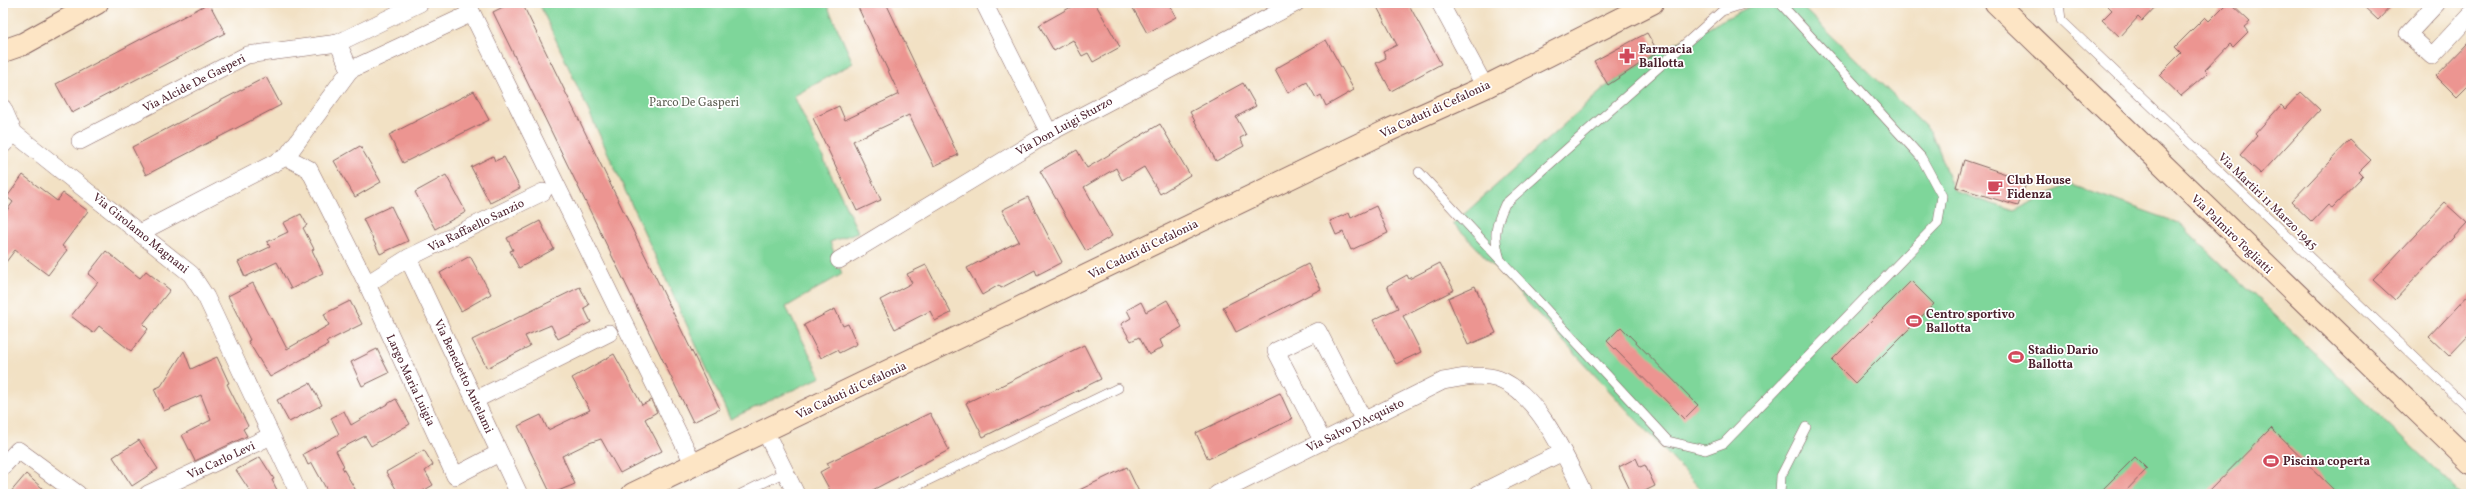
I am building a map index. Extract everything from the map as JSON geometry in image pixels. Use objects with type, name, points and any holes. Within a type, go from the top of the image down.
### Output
[{"type":"street","points":[[3,51],[23,44],[98,3]]},
{"type":"street","name":"Via Alcide De Gasperi","points":[[80,141],[247,55],[338,43],[420,3]]},
{"type":"street","points":[[984,3],[1049,133]]},
{"type":"street","name":"Via Don Luigi Sturzo","points":[[839,260],[1049,133],[1296,3]]},
{"type":"street","points":[[1440,3],[1485,86]]},
{"type":"street","name":"Via Caduti di Cefalonia","points":[[633,494],[1386,131],[1485,86],[1652,3]]},
{"type":"street","name":"Via Palmiro Togliatti","points":[[1996,3],[2471,463]]},
{"type":"street","points":[[2437,3],[2408,34],[2432,56],[2471,14]]},
{"type":"street","points":[[141,232],[286,157],[350,70],[470,8],[694,465]]},
{"type":"street","points":[[338,43],[350,70]]},
{"type":"street","name":"Via Girolamo Magnani","points":[[3,108],[14,133],[141,232],[191,274],[206,297],[299,494]]},
{"type":"street","points":[[3,145],[14,133]]},
{"type":"street","points":[[286,157],[309,169],[367,284],[408,258]]},
{"type":"street","name":"Via Raffaello Sanzio","points":[[408,258],[543,192]]},
{"type":"street","name":"Via Benedetto Antelami","points":[[408,258],[499,453],[520,494]]},
{"type":"street","name":"Largo Maria Luigia","points":[[367,284],[455,476],[499,453]]},
{"type":"street","points":[[1323,442],[1276,351],[1318,331],[1364,421]]},
{"type":"street","points":[[475,400],[609,332]]},
{"type":"street","name":"Via Salvo D'Acquisto","points":[[1217,494],[1443,382],[1469,376],[1498,379],[1525,396],[1544,419],[1563,452]]},
{"type":"street","points":[[765,430],[796,494]]},
{"type":"street","name":"Via Carlo Levi","points":[[148,494],[271,436]]},
{"type":"street","points":[[3,466],[18,450],[78,494]]},
{"type":"street","points":[[1478,494],[1563,452],[1584,494]]},
{"type":"lane","points":[[1501,262],[1496,246],[1495,225],[1505,204],[1722,11],[1747,3]]},
{"type":"lane","points":[[1420,172],[1501,262],[1668,441],[1705,450],[1724,443],[1938,223],[1942,196],[1921,157],[1780,3]]},
{"type":"lane","name":"Via Martiri 11 Marzo 1945","points":[[2059,3],[2061,20],[2471,411]]},
{"type":"lane","points":[[900,494],[1118,388]]},
{"type":"lane","points":[[1780,494],[1781,476],[1806,426]]},
{"type":"lane","points":[[741,494],[785,472]]},
{"type":"green space","name":"Parco De Gasperi","points":[[539,3],[826,3],[853,63],[794,96],[858,232],[830,242],[842,274],[786,307],[821,377],[730,419]]},
{"type":"green space","name":"Centro sportivo Ballotta","points":[[1757,3],[1798,3],[1931,132],[1954,191],[2014,211],[2069,184],[2179,223],[2461,494],[1705,494],[1464,234],[1453,224],[1608,85],[1658,52]]},
{"type":"building","points":[[209,3],[225,33],[72,113],[56,84]]},
{"type":"building","points":[[511,3],[522,3],[720,409],[693,422],[493,12]]},
{"type":"building","points":[[856,3],[886,3],[958,155],[934,166],[909,115],[853,141],[881,200],[857,211],[813,118],[839,106],[845,120],[899,94]]},
{"type":"building","points":[[1078,3],[1095,3],[1120,47],[1093,62],[1088,53],[1082,56],[1073,40],[1054,51],[1039,25]]},
{"type":"building","points":[[1130,3],[1168,3],[1176,17],[1147,33]]},
{"type":"building","points":[[1375,3],[1408,3],[1441,64],[1391,91],[1376,63],[1386,58],[1383,52],[1397,45]]},
{"type":"building","points":[[2105,3],[2159,3],[2142,21],[2138,17],[2120,37],[2102,20],[2112,10]]},
{"type":"building","points":[[2227,3],[2230,3],[2250,22],[2244,27],[2248,32],[2233,47],[2230,44],[2205,70],[2208,73],[2181,96],[2159,75],[2181,53],[2175,47],[2205,17],[2209,21]]},
{"type":"building","points":[[2360,3],[2394,3],[2378,20]]},
{"type":"building","name":"Farmacia Ballotta","points":[[1647,33],[1658,52],[1608,85],[1594,61]]},
{"type":"building","points":[[1326,40],[1354,90],[1326,106],[1321,95],[1316,98],[1307,82],[1288,93],[1275,69]]},
{"type":"building","points":[[2471,40],[2471,83],[2457,97],[2436,76]]},
{"type":"building","points":[[266,77],[281,105],[146,175],[132,147]]},
{"type":"building","points":[[1243,83],[1256,106],[1236,117],[1246,135],[1240,138],[1244,146],[1216,161],[1190,112]]},
{"type":"building","points":[[474,91],[489,120],[403,163],[389,135]]},
{"type":"building","points":[[2301,92],[2320,110],[2261,174],[2240,155],[2257,136],[2255,134],[2281,105],[2285,109]]},
{"type":"building","points":[[1160,124],[1190,175],[1160,194],[1144,167],[1122,180],[1116,168],[1084,187],[1112,236],[1086,251],[1040,171],[1077,150],[1087,168]]},
{"type":"building","points":[[2350,140],[2371,160],[2359,172],[2363,176],[2332,208],[2328,205],[2312,222],[2291,202]]},
{"type":"building","points":[[360,146],[381,182],[355,197],[334,161]]},
{"type":"building","points":[[493,156],[495,161],[504,157],[520,188],[490,203],[471,167]]},
{"type":"building","points":[[1964,160],[2027,181],[2018,206],[1956,187]]},
{"type":"building","points":[[23,175],[57,201],[63,193],[88,211],[62,246],[67,250],[48,275],[15,250],[3,266],[3,216],[13,202],[7,197]]},
{"type":"building","points":[[446,175],[466,212],[435,229],[415,192]]},
{"type":"building","points":[[1028,197],[1062,262],[1037,275],[1035,270],[1001,288],[999,285],[982,295],[967,268],[1019,241],[1002,210]]},
{"type":"building","points":[[2445,203],[2467,223],[2395,300],[2373,280]]},
{"type":"building","points":[[391,206],[408,241],[380,254],[363,219]]},
{"type":"building","points":[[1376,206],[1388,233],[1351,250],[1343,232],[1336,235],[1330,221],[1349,213],[1351,218]]},
{"type":"building","points":[[301,214],[307,225],[303,228],[314,249],[312,250],[323,273],[291,289],[277,262],[245,277],[238,262],[270,247],[267,242],[288,232],[283,223]]},
{"type":"building","points":[[540,221],[554,249],[519,268],[510,251],[513,250],[507,238]]},
{"type":"building","points":[[106,251],[140,278],[146,271],[170,290],[143,324],[148,329],[131,351],[99,326],[93,333],[71,316],[98,282],[88,274]]},
{"type":"building","points":[[470,256],[491,294],[461,311],[440,273]]},
{"type":"building","points":[[1440,263],[1454,290],[1403,316],[1421,352],[1396,364],[1373,320],[1398,308],[1387,286],[1407,275],[1409,279]]},
{"type":"building","points":[[1308,264],[1321,289],[1236,332],[1223,307]]},
{"type":"building","points":[[926,265],[951,313],[935,321],[930,311],[895,329],[880,300],[912,283],[907,274]]},
{"type":"building","points":[[1911,281],[1934,304],[1855,383],[1832,360]]},
{"type":"building","points":[[253,283],[287,349],[329,325],[324,314],[350,301],[362,324],[326,342],[328,345],[270,377],[248,341],[250,340],[228,296]]},
{"type":"building","points":[[1475,286],[1496,333],[1468,345],[1448,298]]},
{"type":"building","points":[[580,287],[589,305],[584,308],[591,322],[558,339],[551,325],[525,336],[530,346],[487,368],[472,340]]},
{"type":"building","points":[[2471,292],[2471,333],[2449,356],[2429,337]]},
{"type":"building","points":[[1167,300],[1182,327],[1160,340],[1163,347],[1149,355],[1139,337],[1131,341],[1121,324],[1131,318],[1127,310],[1141,302],[1146,312]]},
{"type":"building","points":[[835,309],[843,326],[848,324],[857,344],[839,353],[837,350],[821,358],[804,325]]},
{"type":"building","points":[[1621,327],[1698,405],[1684,419],[1607,341]]},
{"type":"building","points":[[1084,345],[1101,379],[983,437],[966,403]]},
{"type":"building","points":[[377,349],[389,373],[362,386],[351,362]]},
{"type":"building","points":[[184,351],[191,369],[217,357],[229,383],[227,384],[248,426],[243,429],[247,436],[195,461],[182,435],[211,420],[201,395],[164,411],[154,389],[161,386]]},
{"type":"building","points":[[614,354],[642,405],[651,400],[657,412],[645,419],[662,451],[620,473],[601,439],[589,443],[562,456],[575,484],[551,494],[518,426],[541,415],[548,430],[590,410],[572,378]]},
{"type":"building","points":[[310,383],[322,405],[289,422],[277,400]]},
{"type":"building","points":[[1280,393],[1292,419],[1208,459],[1196,433]]},
{"type":"building","points":[[396,399],[410,424],[371,446],[365,436],[336,451],[344,466],[342,467],[358,494],[329,494],[312,463],[308,465],[303,454],[339,434],[331,418],[344,411],[351,425]]},
{"type":"building","points":[[930,413],[949,450],[865,494],[832,494],[820,472],[829,467],[827,463]]},
{"type":"building","name":"Piscina coperta","points":[[2271,428],[2338,494],[2206,494]]},
{"type":"building","points":[[139,440],[158,469],[132,486],[113,457]]},
{"type":"building","points":[[424,450],[433,465],[425,471],[433,485],[418,494],[399,494],[386,472]]},
{"type":"building","points":[[260,457],[274,479],[272,480],[279,494],[252,494],[236,470]]},
{"type":"building","points":[[2135,457],[2147,469],[2123,494],[2098,494]]},
{"type":"building","points":[[1636,458],[1640,467],[1645,465],[1655,486],[1639,494],[1632,494],[1619,467]]},
{"type":"building","points":[[1127,467],[1140,494],[1071,494]]},
{"type":"building","points":[[26,474],[49,494],[9,494]]},
{"type":"place","name":"Farmacia Ballotta","points":[[1627,56]]},
{"type":"place","name":"Club House Fidenza","points":[[1995,187]]},
{"type":"place","name":"Centro sportivo Ballotta","points":[[1914,321]]},
{"type":"place","name":"Stadio Dario Ballotta","points":[[2016,357]]},
{"type":"place","name":"Piscina coperta","points":[[2271,461]]}]
